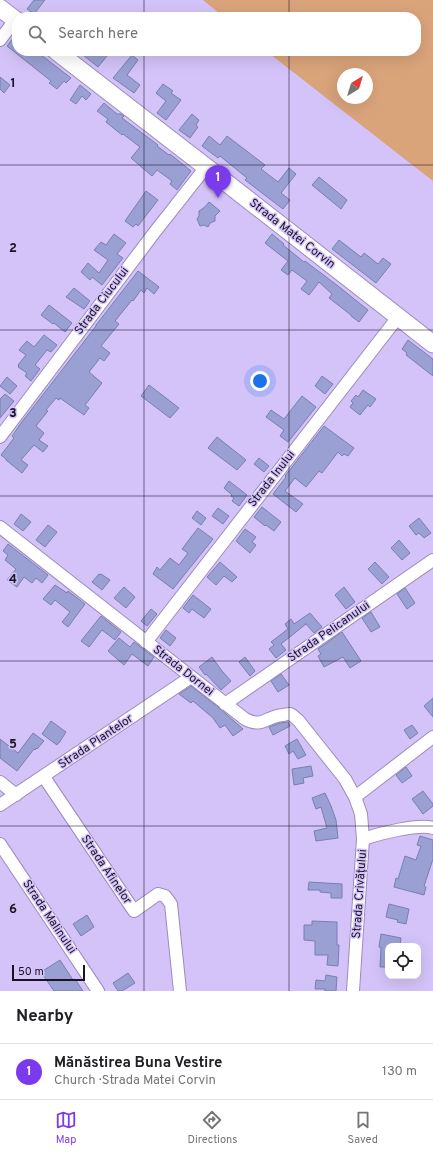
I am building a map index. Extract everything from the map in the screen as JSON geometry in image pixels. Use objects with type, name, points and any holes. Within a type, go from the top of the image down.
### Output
[{"type":"main road","points":[[0,8],[12,17]]},
{"type":"main road","name":"Strada Matei Corvin","points":[[62,56],[433,344]]},
{"type":"street","points":[[0,40],[12,25]]},
{"type":"street","name":"Strada Ciucului","points":[[0,437],[206,167]]},
{"type":"street","name":"Strada Inului","points":[[146,642],[398,317]]},
{"type":"street","name":"Strada Dornei","points":[[0,527],[245,719],[258,723],[280,715],[290,714],[298,720],[345,779],[355,798]]},
{"type":"street","name":"Strada Pelicanului","points":[[225,704],[433,560]]},
{"type":"street","name":"Strada Plantelor","points":[[0,806],[191,677]]},
{"type":"street","points":[[355,798],[433,737]]},
{"type":"street","name":"Strada Afinelor","points":[[44,777],[134,911],[158,894],[165,896],[171,904],[180,991]]},
{"type":"street","points":[[0,782],[16,795]]},
{"type":"street","name":"Strada Crivățului","points":[[353,991],[363,838],[361,814],[355,798]]},
{"type":"street","points":[[363,838],[413,828],[433,828]]},
{"type":"street","name":"Strada Malinului","points":[[0,844],[98,991]]},
{"type":"shaded area","points":[[203,0],[433,0],[433,181],[272,56],[421,56],[421,12],[218,12]]},
{"type":"building","points":[[34,0],[45,0],[36,12],[31,12],[27,9]]},
{"type":"building","points":[[12,40],[12,50],[7,46]]},
{"type":"building","points":[[20,56],[42,56],[71,78],[66,83],[64,81],[57,89],[49,83],[51,81]]},
{"type":"building","points":[[84,56],[107,56],[98,67]]},
{"type":"building","points":[[131,56],[138,60],[127,75],[140,85],[134,93],[113,78]]},
{"type":"building","points":[[0,77],[10,85],[4,93],[0,89]]},
{"type":"building","points":[[163,84],[173,91],[171,93],[181,100],[166,120],[157,113],[166,101],[156,93]]},
{"type":"building","points":[[80,85],[91,94],[86,100],[82,96],[76,104],[70,100]]},
{"type":"building","points":[[104,103],[117,114],[124,116],[122,118],[191,171],[177,190],[170,184],[172,181],[157,170],[152,176],[131,158],[140,147],[106,122],[108,119],[97,111]]},
{"type":"building","points":[[192,114],[199,120],[196,125],[198,127],[190,138],[179,130]]},
{"type":"building","points":[[209,136],[220,145],[227,136],[265,165],[261,169],[278,182],[289,168],[296,174],[281,193],[290,200],[283,209],[245,180],[247,178],[220,156],[218,158],[202,146]]},
{"type":"building","points":[[319,177],[347,200],[341,209],[312,185]]},
{"type":"building","points":[[146,191],[158,200],[138,226],[136,224],[133,227],[125,221]]},
{"type":"building","points":[[209,202],[220,211],[215,216],[215,221],[210,223],[208,227],[204,225],[200,226],[197,219],[199,216],[199,211]]},
{"type":"building","points":[[114,234],[126,243],[117,254],[123,258],[102,285],[92,277],[90,280],[81,272],[88,263],[99,273],[108,260],[94,250],[101,242],[106,245]]},
{"type":"building","points":[[272,234],[304,262],[305,261],[368,310],[359,322],[329,298],[332,294],[319,282],[309,295],[301,289],[307,281],[292,270],[288,275],[281,270],[288,261],[265,243]]},
{"type":"building","points":[[339,240],[361,257],[364,253],[378,264],[383,258],[391,264],[376,283],[332,249]]},
{"type":"building","points":[[138,271],[159,287],[154,294],[147,288],[144,293],[141,290],[115,321],[119,324],[101,346],[110,353],[104,361],[100,358],[89,372],[102,383],[85,405],[89,408],[84,415],[60,398],[59,400],[56,398],[46,410],[48,411],[36,426],[44,433],[39,440],[48,446],[43,452],[34,445],[21,460],[28,465],[22,473],[1,455],[14,438],[12,436],[21,423]]},
{"type":"building","points":[[74,288],[90,301],[84,309],[66,297]]},
{"type":"building","points":[[49,305],[72,323],[65,332],[41,315]]},
{"type":"building","points":[[44,335],[57,345],[51,352],[47,350],[35,365],[40,369],[31,381],[25,376],[27,373],[18,367],[26,355],[19,350],[27,341],[34,347]]},
{"type":"building","points":[[408,340],[433,359],[433,376],[406,355],[407,353],[402,349]]},
{"type":"building","points":[[322,376],[333,384],[325,394],[315,386]]},
{"type":"building","points":[[7,377],[17,386],[10,394],[0,386]]},
{"type":"building","points":[[149,385],[179,408],[170,418],[141,396]]},
{"type":"building","points":[[363,390],[376,399],[370,407],[368,405],[360,415],[350,407],[353,403],[351,401],[356,395],[358,397]]},
{"type":"building","points":[[5,394],[14,401],[0,418],[0,399]]},
{"type":"building","points":[[302,396],[316,407],[288,442],[280,436],[284,430],[266,417],[271,410],[284,419]]},
{"type":"building","points":[[324,426],[354,448],[348,456],[344,454],[342,456],[338,452],[322,473],[319,471],[306,487],[295,478],[285,491],[303,504],[296,512],[273,494]]},
{"type":"building","points":[[217,437],[246,460],[237,470],[208,448]]},
{"type":"building","points":[[259,458],[269,466],[264,472],[254,464]]},
{"type":"building","points":[[229,481],[247,495],[239,506],[232,501],[234,498],[224,488]]},
{"type":"building","points":[[262,507],[281,522],[274,531],[254,517]]},
{"type":"building","points":[[218,508],[229,516],[223,524],[212,516]]},
{"type":"building","points":[[197,511],[206,518],[201,525],[192,518]]},
{"type":"building","points":[[21,514],[31,522],[23,531],[14,524]]},
{"type":"building","points":[[419,518],[431,533],[424,538],[419,533],[416,535],[409,526]]},
{"type":"building","points":[[48,525],[57,532],[45,547],[36,540]]},
{"type":"building","points":[[198,528],[213,539],[173,589],[153,574],[157,567],[160,570],[170,558],[179,565],[188,553],[182,549]]},
{"type":"building","points":[[245,529],[256,537],[252,542],[256,545],[250,553],[236,541]]},
{"type":"building","points":[[399,540],[410,553],[402,560],[391,548]]},
{"type":"building","points":[[8,544],[48,575],[42,583],[36,578],[32,583],[24,577],[17,587],[7,580],[16,569],[5,560],[8,555],[3,551]]},
{"type":"building","points":[[220,562],[237,577],[232,582],[224,576],[216,585],[207,577]]},
{"type":"building","points":[[375,562],[389,577],[382,584],[368,569]]},
{"type":"building","points":[[99,574],[110,580],[102,590],[92,582]]},
{"type":"building","points":[[55,585],[67,593],[68,591],[85,604],[68,627],[62,622],[70,612],[55,600],[51,605],[43,599]]},
{"type":"building","points":[[124,587],[135,597],[126,608],[114,598]]},
{"type":"building","points":[[344,587],[355,602],[346,609],[335,595]]},
{"type":"building","points":[[405,588],[415,603],[407,609],[397,594]]},
{"type":"building","points":[[193,595],[211,609],[204,618],[192,609],[189,613],[183,608]]},
{"type":"building","points":[[151,609],[157,614],[147,626],[141,621]]},
{"type":"building","points":[[371,612],[380,627],[371,632],[362,618]]},
{"type":"building","points":[[310,613],[322,627],[314,633],[306,624],[281,644],[286,650],[276,658],[269,649],[274,645],[271,642],[288,629],[285,624],[291,619],[294,624]]},
{"type":"building","points":[[101,616],[121,632],[115,640],[102,630],[89,647],[81,641]]},
{"type":"building","points":[[166,630],[176,638],[170,646],[160,638]]},
{"type":"building","points":[[342,632],[361,661],[350,668],[343,657],[324,667],[318,656],[321,654],[318,649]]},
{"type":"building","points":[[119,638],[130,647],[134,642],[154,657],[148,666],[132,654],[124,665],[108,651]]},
{"type":"building","points":[[212,657],[231,681],[221,690],[199,667]]},
{"type":"building","points":[[245,657],[255,671],[250,676],[239,662]]},
{"type":"building","points":[[281,674],[289,685],[278,692],[271,681]]},
{"type":"building","points":[[191,686],[243,729],[233,736],[225,725],[220,728],[213,718],[193,701],[191,703],[179,694]]},
{"type":"building","points":[[433,698],[433,717],[424,706]]},
{"type":"building","points":[[51,721],[66,732],[57,745],[42,734]]},
{"type":"building","points":[[288,722],[290,726],[273,735],[269,727]]},
{"type":"building","points":[[412,725],[418,733],[410,739],[404,730]]},
{"type":"building","points":[[33,733],[44,741],[37,749],[34,749],[17,771],[0,758],[0,739],[18,753]]},
{"type":"building","points":[[297,739],[306,755],[298,759],[293,751],[289,754],[285,746]]},
{"type":"building","points":[[311,766],[313,776],[303,778],[304,783],[294,785],[292,769]]},
{"type":"building","points":[[406,767],[412,776],[402,783],[396,775]]},
{"type":"building","points":[[423,791],[433,806],[423,814],[412,799]]},
{"type":"building","points":[[325,793],[336,820],[338,838],[316,841],[314,831],[327,828],[321,807],[316,809],[312,798]]},
{"type":"building","points":[[420,836],[433,840],[433,859],[424,886],[426,887],[424,895],[394,887],[405,856],[416,860],[421,846],[417,845]]},
{"type":"building","points":[[309,882],[342,884],[342,898],[331,898],[331,893],[320,892],[320,890],[308,890]]},
{"type":"building","points":[[389,904],[409,909],[406,924],[386,917]]},
{"type":"building","points":[[87,915],[94,927],[81,936],[73,924]]},
{"type":"building","points":[[312,921],[337,922],[337,945],[339,945],[338,966],[327,965],[328,955],[315,955],[315,941],[304,940],[304,925],[312,925]]},
{"type":"building","points":[[381,934],[401,938],[400,943],[385,943],[385,967],[380,967],[381,948],[379,947]]},
{"type":"building","points":[[60,960],[73,980],[75,979],[83,991],[54,991],[41,972]]},
{"type":"building","points":[[128,973],[135,983],[122,991],[118,991],[113,983]]},
{"type":"building","points":[[326,975],[337,977],[336,991],[315,989],[316,980],[325,981]]},
{"type":"place","name":"Mănăstirea Buna Vestire","points":[[218,198]]}]
